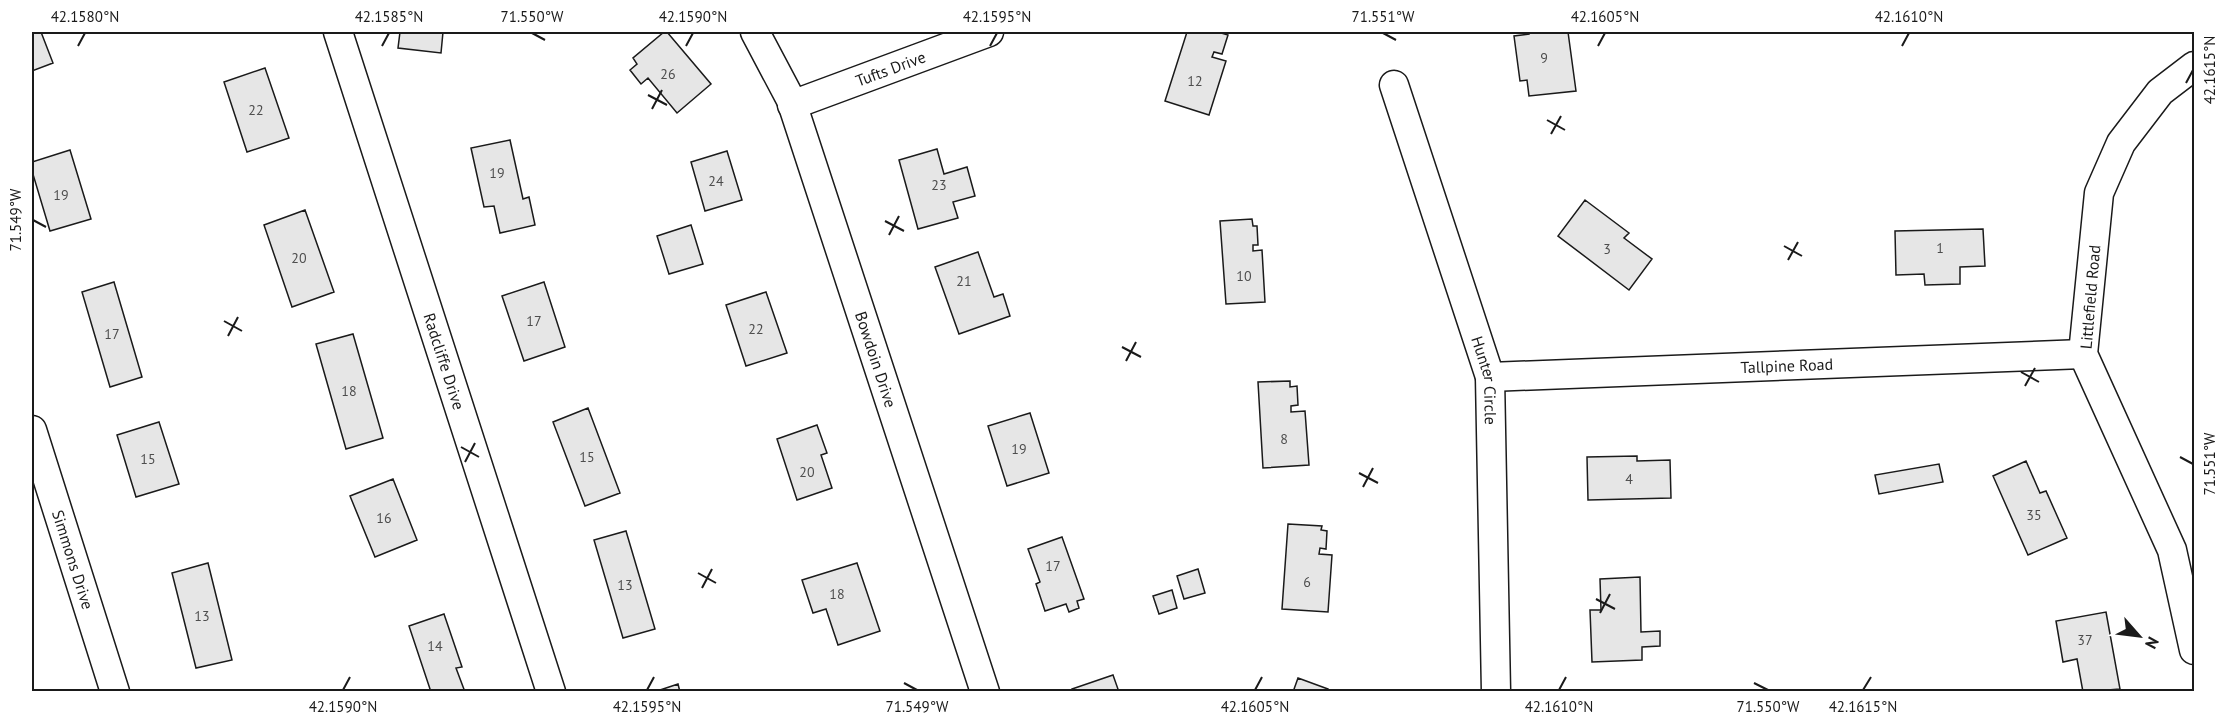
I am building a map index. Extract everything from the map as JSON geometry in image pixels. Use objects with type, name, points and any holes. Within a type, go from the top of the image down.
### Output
[{"type":"street","name":"Radcliffe Drive","points":[[338,32],[551,692]]},
{"type":"street","name":"Bowdoin Drive","points":[[754,32],[792,105],[985,692]]},
{"type":"street","name":"Tufts Drive","points":[[792,105],[989,32]]},
{"type":"street","name":"Littlefield Road","points":[[2194,66],[2160,92],[2121,143],[2099,194],[2083,354],[2172,550],[2194,650]]},
{"type":"street","name":"Hunter Circle","points":[[1394,85],[1490,377],[1496,692]]},
{"type":"street","name":"Tallpine Road","points":[[1490,377],[2083,354]]},
{"type":"street","name":"Simmons Drive","points":[[32,430],[116,692]]},
{"type":"building","points":[[32,32],[41,32],[53,63],[32,71]]},
{"type":"building","points":[[400,32],[443,32],[441,53],[398,48]]},
{"type":"building","points":[[664,32],[667,32],[711,84],[677,113],[648,78],[641,84],[630,70],[637,64],[633,58]]},
{"type":"building","points":[[1187,32],[1221,32],[1228,35],[1222,54],[1214,52],[1212,57],[1226,61],[1209,115],[1165,101]]},
{"type":"building","points":[[1529,32],[1568,32],[1576,91],[1529,96],[1527,80],[1520,81],[1514,36],[1529,34]]},
{"type":"building","points":[[265,68],[289,138],[247,152],[224,82]]},
{"type":"building","points":[[510,140],[523,199],[529,197],[535,225],[500,233],[494,206],[484,207],[471,148]]},
{"type":"building","points":[[937,149],[944,174],[967,167],[975,196],[953,202],[958,218],[918,229],[899,160]]},
{"type":"building","points":[[70,150],[91,219],[50,231],[32,171],[32,162]]},
{"type":"building","points":[[727,151],[742,200],[705,211],[691,162]]},
{"type":"building","points":[[1585,200],[1629,233],[1624,238],[1652,259],[1629,290],[1558,236]]},
{"type":"building","points":[[305,210],[334,292],[292,307],[264,225]]},
{"type":"building","points":[[1252,219],[1253,226],[1257,226],[1258,245],[1253,245],[1253,251],[1262,250],[1265,302],[1226,304],[1220,221]]},
{"type":"building","points":[[691,225],[703,264],[669,274],[657,236]]},
{"type":"building","points":[[1983,229],[1985,266],[1960,267],[1960,284],[1925,285],[1924,274],[1896,275],[1895,231]]},
{"type":"building","points":[[978,252],[994,297],[1003,294],[1010,316],[959,334],[935,267]]},
{"type":"building","points":[[114,282],[142,377],[110,387],[82,292]]},
{"type":"building","points":[[544,282],[565,347],[524,361],[502,296]]},
{"type":"building","points":[[766,292],[787,353],[746,366],[726,305]]},
{"type":"building","points":[[353,334],[383,438],[346,449],[316,344]]},
{"type":"building","points":[[1290,381],[1290,387],[1297,386],[1298,405],[1291,406],[1291,412],[1305,411],[1309,465],[1263,468],[1258,382]]},
{"type":"building","points":[[588,408],[620,493],[585,506],[553,422]]},
{"type":"building","points":[[1030,413],[1049,473],[1007,486],[988,426]]},
{"type":"building","points":[[159,422],[179,484],[136,497],[117,435]]},
{"type":"building","points":[[817,425],[827,453],[821,455],[832,488],[797,500],[777,439]]},
{"type":"building","points":[[1637,456],[1637,461],[1670,460],[1671,498],[1588,500],[1587,457]]},
{"type":"building","points":[[2026,461],[2040,493],[2046,491],[2067,538],[2028,555],[1993,476]]},
{"type":"building","points":[[1939,464],[1943,482],[1879,494],[1875,475]]},
{"type":"building","points":[[393,479],[417,540],[375,557],[350,496]]},
{"type":"building","points":[[1288,524],[1322,526],[1321,530],[1327,531],[1326,549],[1320,548],[1319,554],[1332,555],[1328,612],[1282,609]]},
{"type":"building","points":[[626,531],[655,629],[623,638],[594,540]]},
{"type":"building","points":[[1062,537],[1084,599],[1077,601],[1079,608],[1069,612],[1066,604],[1045,611],[1036,584],[1040,582],[1028,549]]},
{"type":"building","points":[[208,563],[232,660],[196,668],[172,573]]},
{"type":"building","points":[[857,563],[880,631],[838,645],[826,609],[813,613],[802,580]]},
{"type":"building","points":[[1198,569],[1205,593],[1184,599],[1177,576]]},
{"type":"building","points":[[1640,577],[1641,632],[1660,631],[1660,646],[1642,647],[1642,660],[1592,662],[1590,610],[1601,610],[1600,579]]},
{"type":"building","points":[[1172,590],[1177,608],[1159,614],[1153,596]]},
{"type":"building","points":[[2106,612],[2120,689],[2083,692],[2077,659],[2063,662],[2056,621]]},
{"type":"building","points":[[444,614],[462,667],[456,668],[465,692],[431,692],[409,626]]},
{"type":"building","points":[[1113,675],[1119,692],[1073,692],[1072,689]]},
{"type":"building","points":[[1298,678],[1328,689],[1327,692],[1293,692]]},
{"type":"building","points":[[678,684],[680,692],[654,692]]}]
